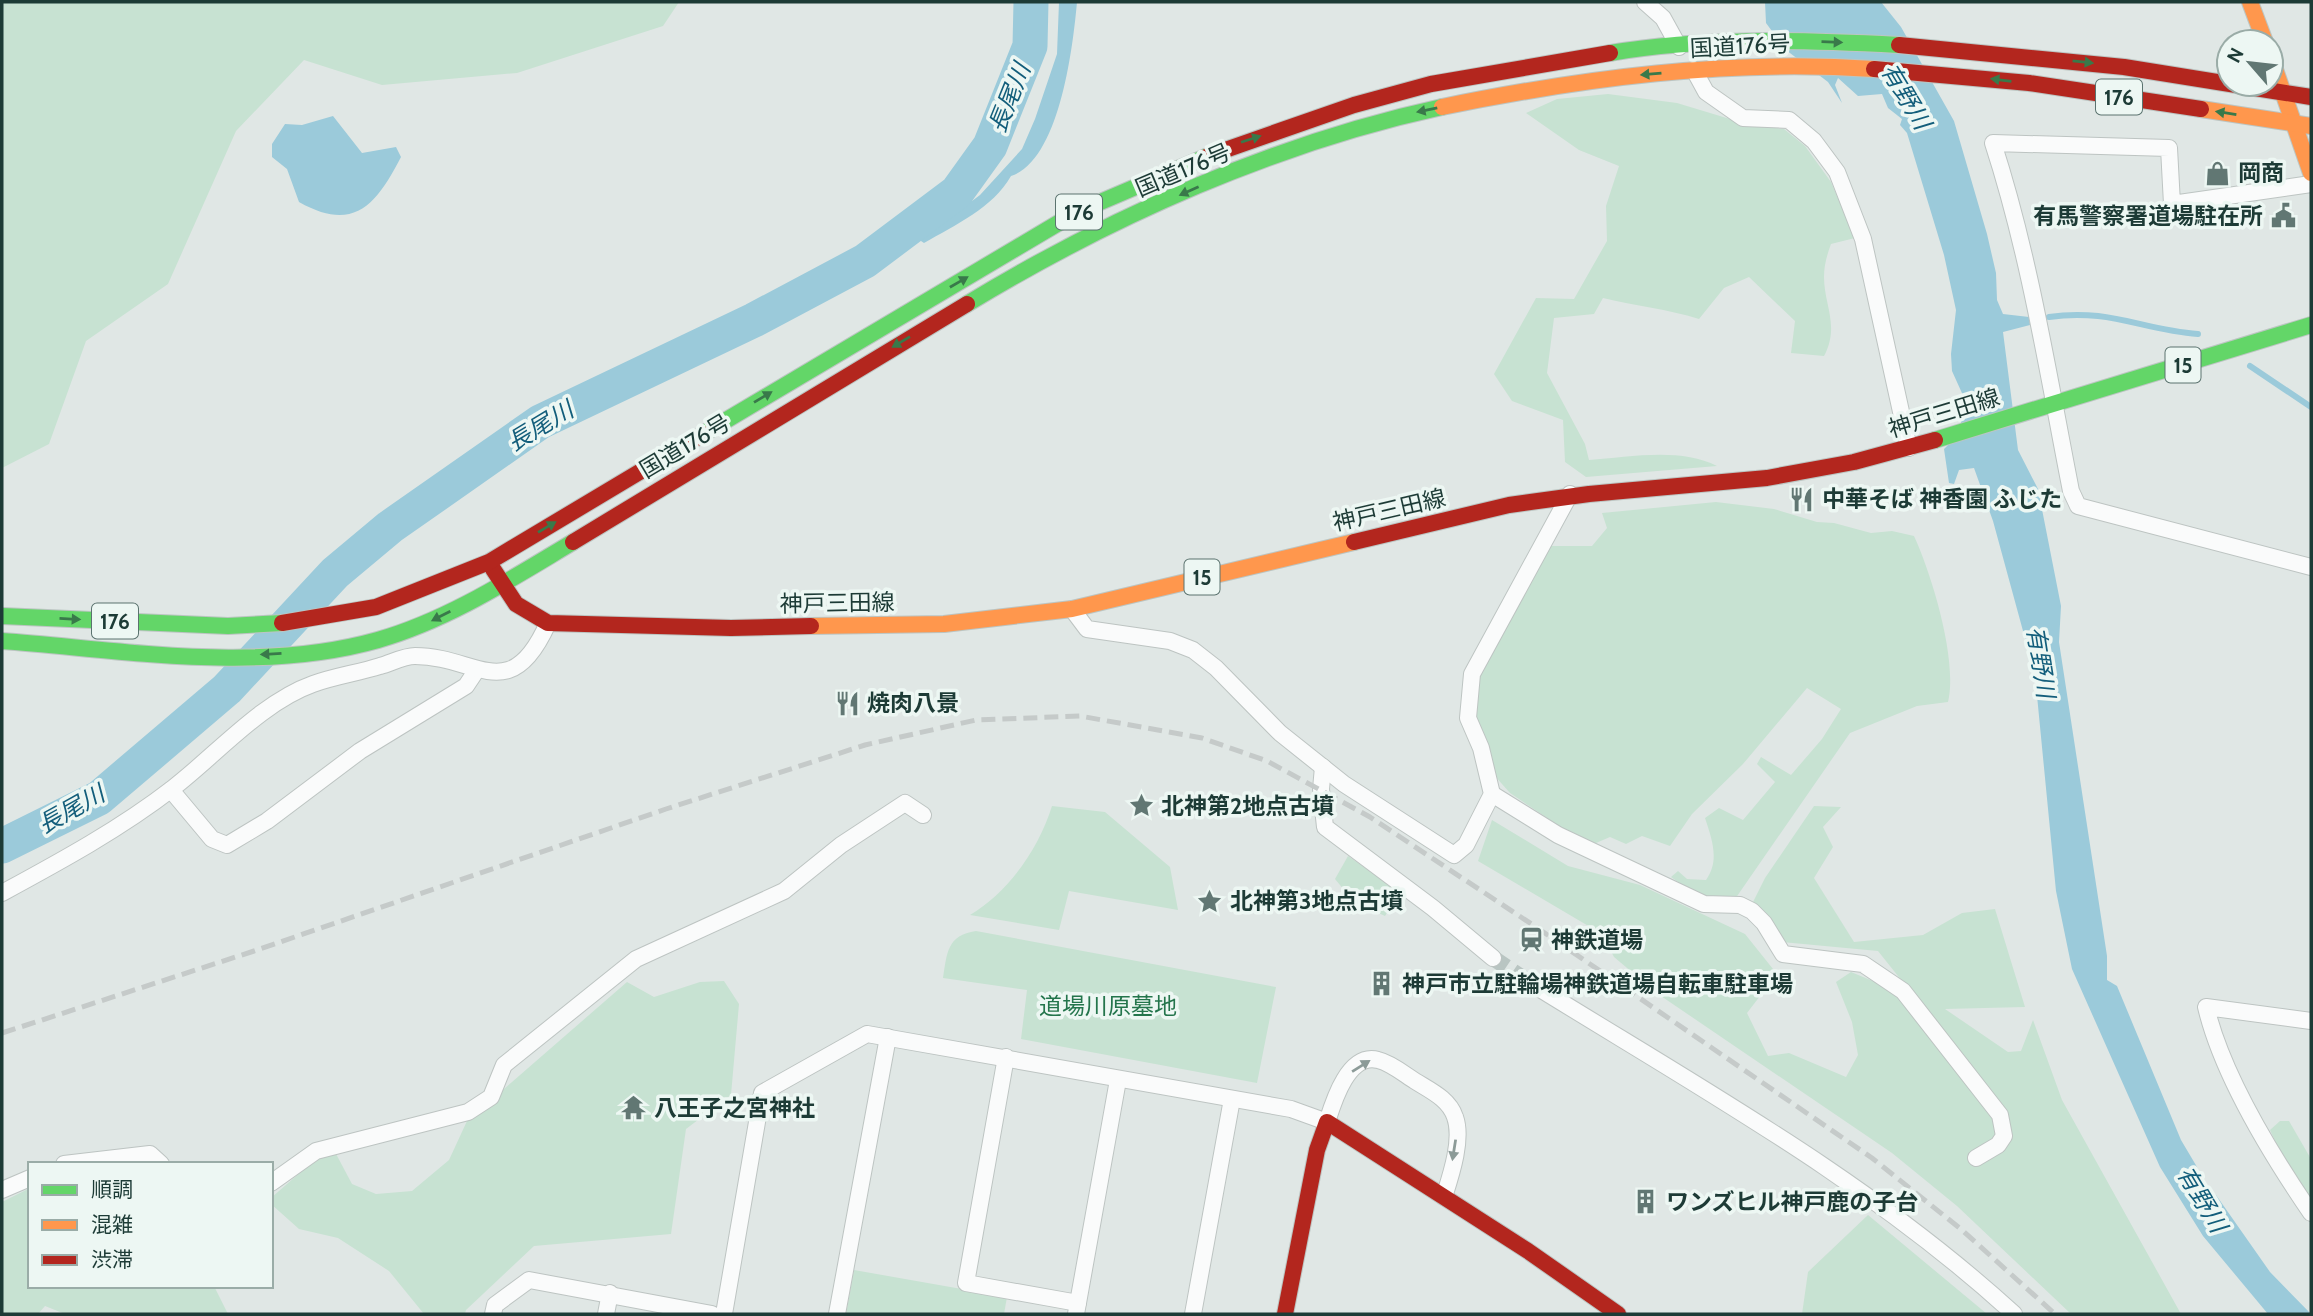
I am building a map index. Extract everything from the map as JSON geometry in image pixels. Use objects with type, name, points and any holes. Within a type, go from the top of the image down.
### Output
[{"type":"main road","points":[[2250,2],[2260,28]]},
{"type":"main road","name":"国道176号","points":[[2,616],[228,625],[275,624],[376,607],[489,562],[1077,212],[1213,153],[1354,105],[1431,84],[1623,51],[1739,42],[1826,41],[1942,47],[2124,67],[2215,82]]},
{"type":"main road","name":"国道176号","points":[[3,644],[216,654],[326,650],[395,635],[434,620],[502,585],[1046,256],[1225,175],[1351,131],[1416,113],[1542,87],[1606,78],[1744,66],[1819,65],[1944,73],[2311,126]]},
{"type":"main road","name":"国道176号","points":[[2285,93],[2311,97]]},
{"type":"main road","points":[[2285,98],[2311,173]]},
{"type":"main road","name":"神戸三田線","points":[[489,562],[516,604],[548,623],[731,628],[944,624],[1072,609],[1509,505],[1570,494],[1779,477],[1909,448],[2311,325]]},
{"type":"main road","points":[[1285,1314],[1317,1150],[1327,1122],[1618,1314]]},
{"type":"street","points":[[1645,2],[1663,18],[1679,47]]},
{"type":"street","points":[[1694,70],[1706,92],[1742,118],[1789,120],[1814,141],[1837,172],[1863,239],[1909,448]]},
{"type":"street","points":[[2311,184],[2172,204],[2169,148],[1993,144],[2015,212],[2037,306],[2071,491],[2078,506],[2311,567]]},
{"type":"street","points":[[1072,609],[1087,629],[1171,642],[1193,650],[1216,668],[1280,733],[1363,798],[1446,853],[1458,854],[1466,845],[1492,794],[1480,748],[1468,719],[1472,674],[1570,494]]},
{"type":"street","points":[[2,893],[62,862],[170,790],[279,699],[313,684],[413,656],[441,660],[476,671],[506,670],[524,663],[538,646],[548,623]]},
{"type":"street","points":[[170,790],[212,839],[227,845],[267,821],[360,751],[466,686],[476,671]]},
{"type":"street","points":[[1323,766],[1321,789],[1325,827],[1433,908],[1493,958]]},
{"type":"street","points":[[1492,794],[1558,835],[1704,904],[1740,905],[1752,911],[1764,923],[1783,954],[1863,964],[1903,991],[2000,1115],[2004,1136],[1998,1145],[1976,1158]]},
{"type":"street","points":[[273,1182],[316,1151],[468,1112],[491,1097],[504,1065],[636,958],[784,891],[841,845],[905,803],[923,815]]},
{"type":"street","points":[[1532,985],[1780,1135],[1854,1186],[2014,1314]]},
{"type":"street","points":[[2311,1021],[2206,1007],[2213,1036],[2248,1105],[2287,1177],[2311,1213]]},
{"type":"street","points":[[724,1314],[762,1093],[867,1034],[1291,1109],[1327,1122],[1345,1079],[1358,1065],[1372,1059],[1391,1066],[1448,1104],[1457,1129],[1450,1180],[1444,1197]]},
{"type":"street","points":[[837,1314],[888,1037]]},
{"type":"street","points":[[1006,1057],[966,1283],[1077,1309],[1118,1080]]},
{"type":"street","points":[[1193,1314],[1232,1099]]},
{"type":"street","points":[[81,1162],[150,1154],[159,1162]]},
{"type":"street","points":[[2,1190],[28,1179]]},
{"type":"street","points":[[493,1314],[495,1305],[528,1280],[610,1293],[712,1314]]},
{"type":"street","points":[[607,1314],[610,1293]]},
{"type":"green space","points":[[2,2],[679,2],[663,26],[517,73],[382,85],[304,60],[236,131],[168,284],[86,341],[49,444],[2,468]]},
{"type":"green space","points":[[1608,94],[1677,103],[1753,126],[1784,129],[1805,146],[1831,182],[1855,238],[1831,244],[1827,256],[1824,277],[1831,335],[1824,356],[1791,353],[1795,321],[1749,277],[1724,288],[1699,319],[1603,298],[1594,314],[1554,318],[1547,373],[1585,444],[1589,460],[1671,455],[1703,460],[1717,466],[1586,477],[1565,462],[1563,420],[1512,401],[1494,374],[1536,298],[1574,299],[1607,241],[1606,206],[1619,166],[1579,150],[1526,113],[1557,99]]},
{"type":"green space","points":[[1716,502],[1774,509],[1817,522],[1834,523],[1871,533],[1892,531],[1914,536],[1942,618],[1950,685],[1948,702],[1917,706],[1850,733],[1733,902],[1700,898],[1671,877],[1678,871],[1687,879],[1706,880],[1714,858],[1705,818],[1719,808],[1743,820],[1775,782],[1757,764],[1761,757],[1791,775],[1822,739],[1841,709],[1807,688],[1743,764],[1692,814],[1670,846],[1642,836],[1626,844],[1610,837],[1589,846],[1510,793],[1494,775],[1474,719],[1479,678],[1546,546],[1592,546],[1607,528],[1602,513]]},
{"type":"green space","points":[[1052,806],[1105,812],[1170,867],[1178,910],[1069,891],[1059,930],[970,915],[997,894],[1021,868],[1039,838]]},
{"type":"green space","points":[[1814,806],[1841,807],[1823,827],[1833,847],[1814,878],[1854,942],[1923,935],[1962,913],[1995,909],[2025,1007],[1945,1009],[2008,1052],[2021,1051],[2033,1020],[2062,1100],[2181,1314],[2071,1314],[1957,1206],[1892,1153],[1658,994],[1614,957],[1602,934],[1478,861],[1492,820],[1568,866],[1640,885],[1745,934],[1777,974],[1747,1013],[1768,1056],[1789,1053],[1846,1077],[1858,1055],[1852,1022],[1836,982],[1851,972],[1885,986],[1902,981],[1878,951],[1782,942],[1752,904],[1765,878]]},
{"type":"green space","points":[[1348,856],[1400,892],[1385,916],[1354,902],[1335,879]]},
{"type":"green space","name":"道場川原墓地","points":[[976,931],[1276,987],[1257,1083],[1021,1039],[1027,990],[943,978],[948,953],[954,941],[966,933]]},
{"type":"green space","points":[[724,981],[739,1004],[731,1095],[686,1129],[671,1234],[534,1246],[466,1310],[465,1314],[424,1314],[389,1271],[338,1238],[299,1229],[273,1206],[273,1196],[319,1156],[335,1152],[352,1184],[376,1194],[412,1191],[449,1160],[467,1121],[627,982],[654,997],[700,982]]},
{"type":"green space","points":[[2280,1121],[2289,1121],[2311,1159],[2311,1202],[2285,1163],[2270,1130]]},
{"type":"green space","points":[[28,1189],[28,1288],[215,1288],[228,1314],[65,1314],[45,1306],[38,1314],[2,1314],[2,1202]]},
{"type":"green space","points":[[1868,1215],[1987,1314],[1802,1314],[1808,1272]]},
{"type":"green space","points":[[854,1270],[1007,1297],[1004,1314],[846,1314]]},
{"type":"water","points":[[1059,2],[1077,2],[1072,46],[1061,100],[1041,148],[1028,166],[1011,176],[984,207],[924,243],[915,237],[942,209],[961,195],[962,199],[972,201],[980,195],[1022,149],[1057,54]]},
{"type":"water","name":"有野川","points":[[1765,2],[1881,2],[1901,27],[1954,121],[1987,234],[1996,273],[1997,300],[2003,314],[2029,317],[2030,325],[2003,332],[2018,450],[2038,489],[2061,606],[2059,642],[2107,956],[2107,980],[2117,986],[2181,1140],[2197,1167],[2201,1190],[2216,1195],[2270,1272],[2311,1314],[2268,1314],[2203,1236],[2160,1167],[2072,969],[2056,891],[2035,675],[1993,521],[1974,468],[1959,470],[1954,484],[1949,483],[1944,449],[1958,435],[1966,402],[1952,371],[1951,354],[1956,310],[1944,255],[1907,133],[1900,125],[1902,119],[1888,108],[1882,94],[1858,96],[1838,78],[1835,85],[1842,103],[1828,82],[1786,50],[1766,23]]},
{"type":"water","points":[[333,116],[362,153],[396,147],[401,157],[372,201],[349,214],[335,215],[318,211],[299,202],[287,169],[272,157],[272,144],[285,124],[302,125]]},
{"type":"waterway","name":"長尾川","points":[[2,846],[99,798],[227,689],[335,573],[390,527],[540,422],[754,320],[865,261],[957,192],[990,146],[1030,46],[1031,2]]},
{"type":"waterway","points":[[2049,317],[2108,317],[2198,334]]},
{"type":"waterway","points":[[2250,366],[2311,407]]},
{"type":"tunnel","points":[[1493,958],[1532,984]]},
{"type":"railway","points":[[2,1033],[254,951],[666,809],[865,745],[976,720],[1080,716],[1202,738],[1267,761],[1370,817],[1539,929],[1872,1158],[1962,1230],[2055,1314]]},
{"type":"traffic: fast","points":[[1610,53],[1717,42],[1790,41],[1899,45]]},
{"type":"traffic: fast","points":[[967,304],[1079,241],[1197,186],[1318,141],[1442,107]]},
{"type":"traffic: fast","points":[[703,434],[1077,212],[1208,156]]},
{"type":"traffic: fast","points":[[1935,440],[2311,325]]},
{"type":"traffic: fast","points":[[2,641],[191,657],[286,656],[332,650],[404,632],[454,610],[573,542]]},
{"type":"traffic: fast","points":[[2,616],[228,626],[282,623]]},
{"type":"traffic: slow","points":[[2250,2],[2260,28]]},
{"type":"traffic: slow","points":[[1442,107],[1549,87],[1657,73],[1765,67],[1874,69]]},
{"type":"traffic: slow","points":[[2285,98],[2311,173]]},
{"type":"traffic: slow","points":[[2201,109],[2311,126]]},
{"type":"traffic: slow","points":[[811,626],[944,624],[1072,609],[1354,542]]},
{"type":"traffic: jam","points":[[1899,45],[2124,67],[2311,97]]},
{"type":"traffic: jam","points":[[1208,156],[1354,105],[1431,84],[1610,53]]},
{"type":"traffic: jam","points":[[1874,69],[2029,83],[2201,109]]},
{"type":"traffic: jam","points":[[573,542],[967,304]]},
{"type":"traffic: jam","points":[[282,623],[376,607],[489,562],[703,434]]},
{"type":"traffic: jam","points":[[1354,542],[1509,505],[1589,494],[1767,478],[1854,462],[1935,440]]},
{"type":"traffic: jam","points":[[493,569],[516,604],[548,623],[731,628],[811,626]]},
{"type":"traffic: jam","points":[[1285,1314],[1317,1150],[1327,1122],[1528,1251],[1618,1314]]},
{"type":"place","name":"岡商","points":[[2218,173]]},
{"type":"place","name":"有馬警察署道場駐在所","points":[[2283,216]]},
{"type":"place","name":"中華そば 神香園 ふじた","points":[[1802,499]]},
{"type":"place","name":"焼肉八景","points":[[847,703]]},
{"type":"place","name":"北神第2地点古墳","points":[[1141,806]]},
{"type":"place","name":"北神第3地点古墳","points":[[1210,901]]},
{"type":"place","name":"神鉄道場","points":[[1531,940]]},
{"type":"place","name":"神戸市立駐輪場神鉄道場自転車駐車場","points":[[1382,984]]},
{"type":"place","name":"八王子之宮神社","points":[[634,1108]]},
{"type":"place","name":"ワンズヒル神戸鹿の子台","points":[[1646,1202]]}]
